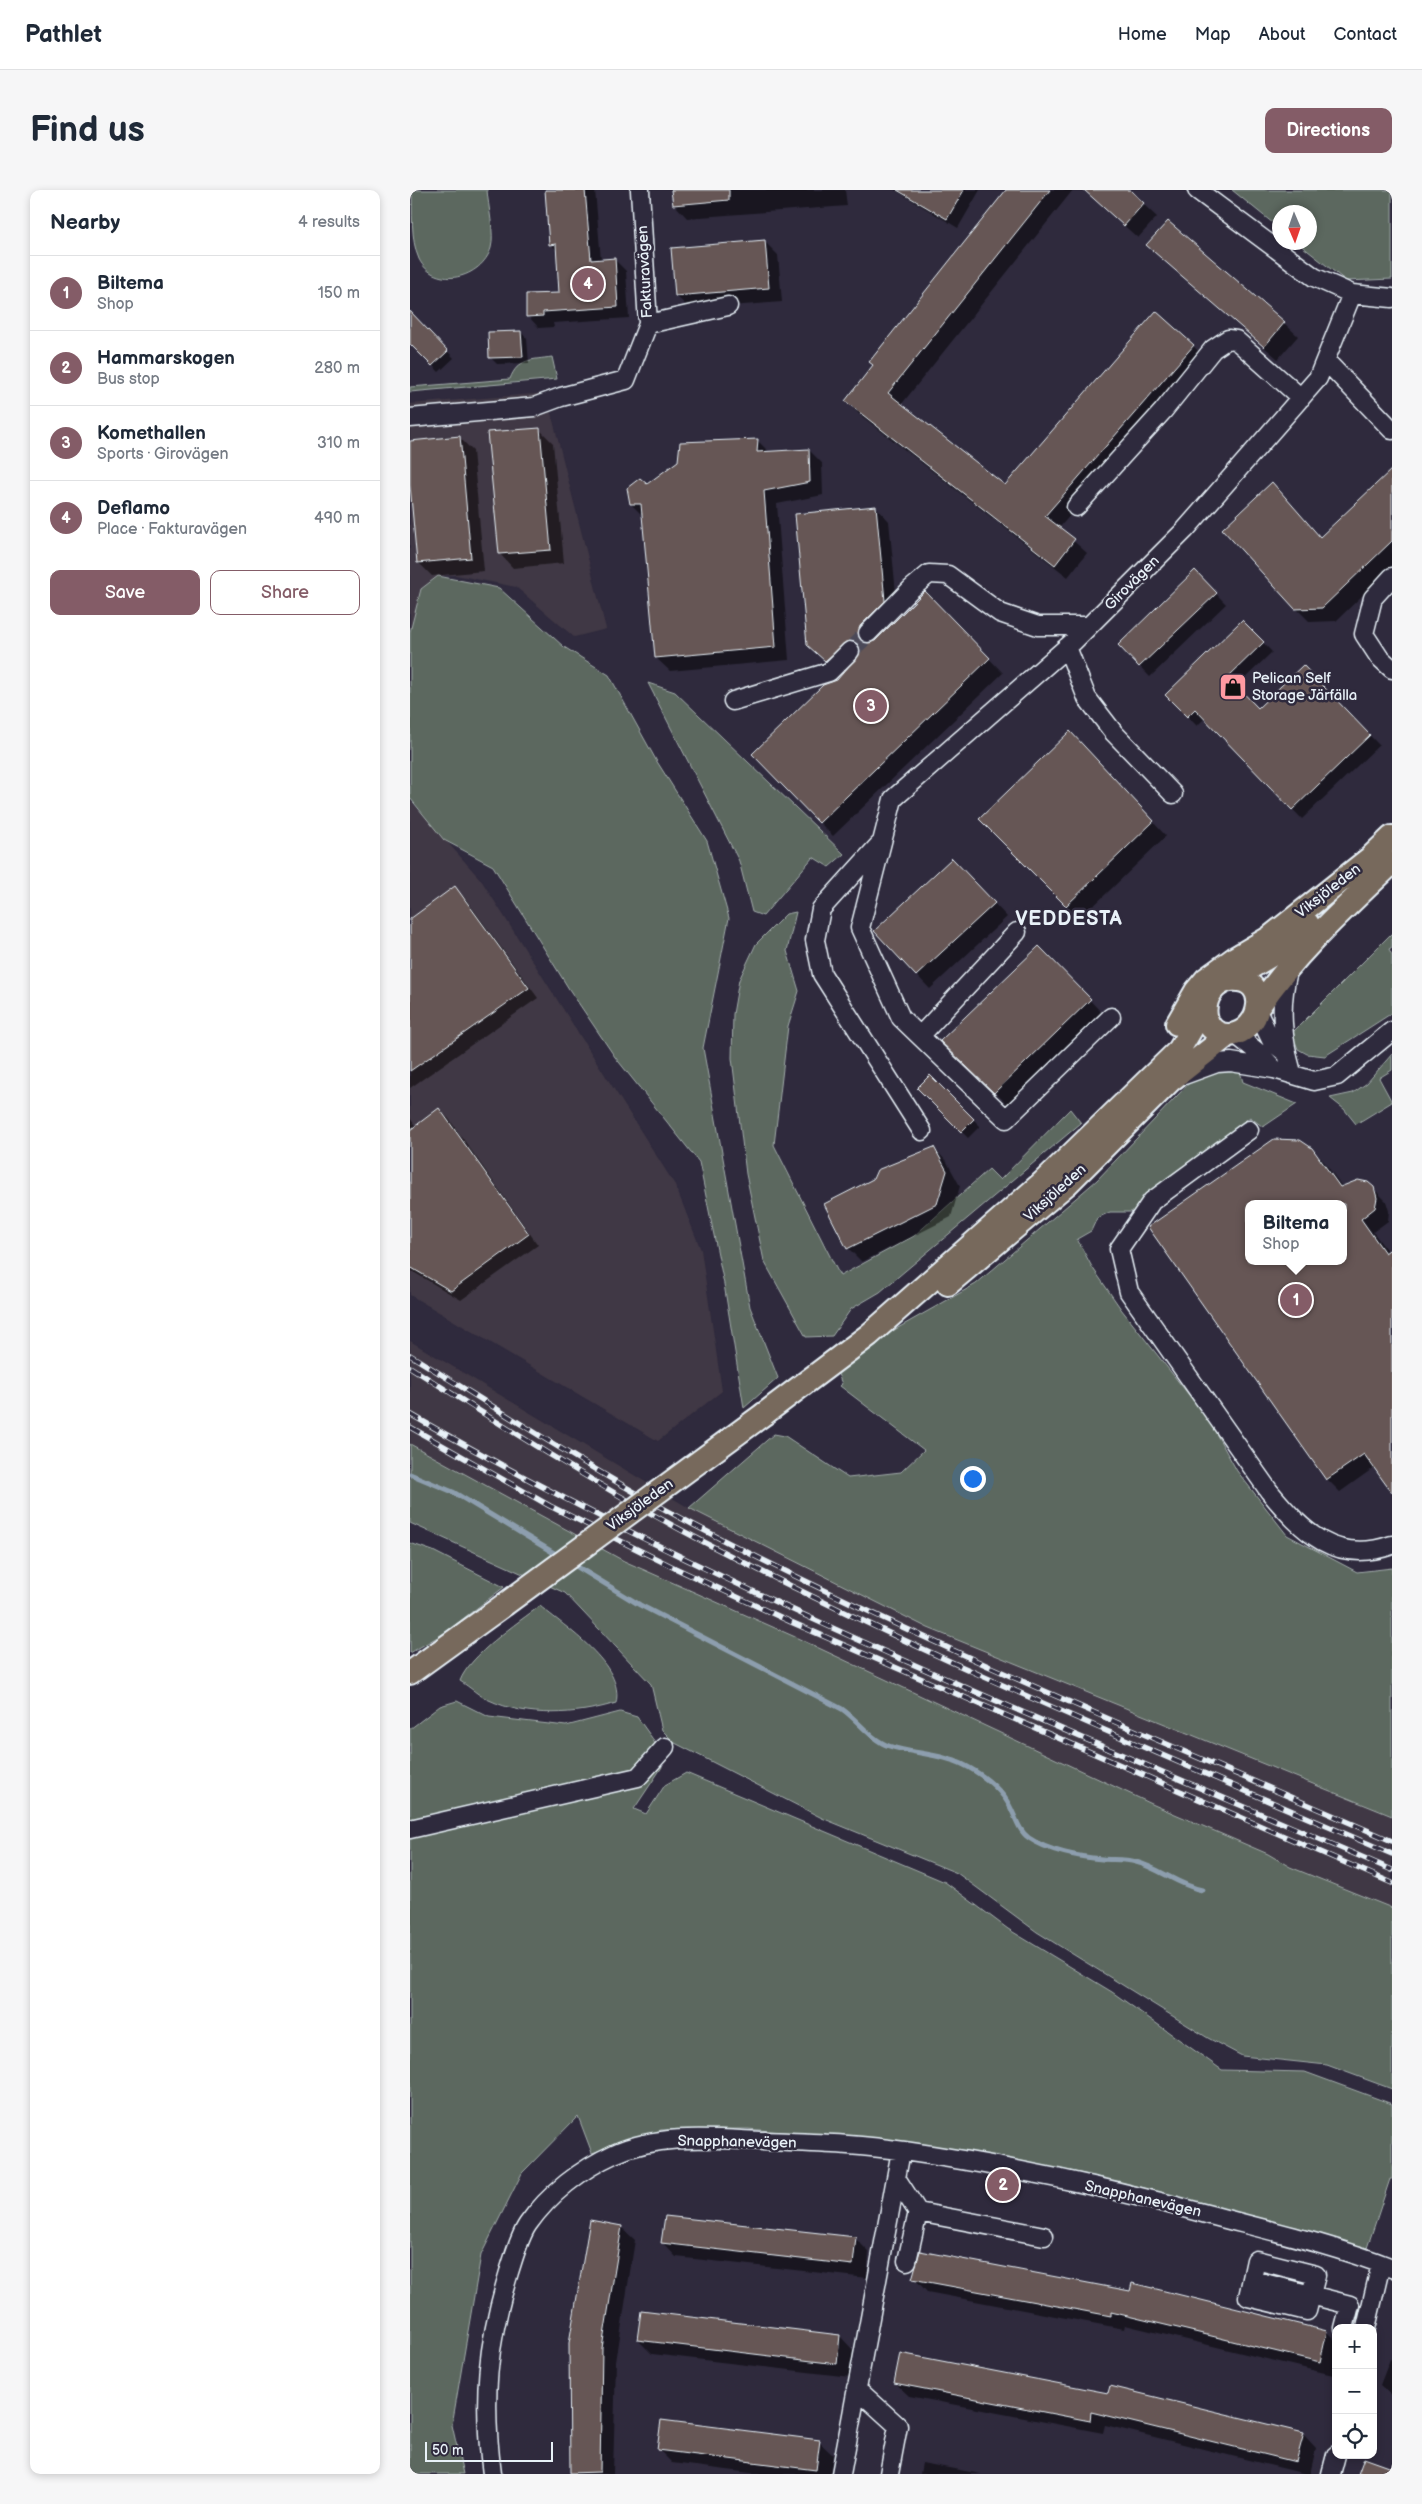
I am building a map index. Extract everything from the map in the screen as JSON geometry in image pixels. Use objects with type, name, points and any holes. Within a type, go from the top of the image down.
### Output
[{"type":"main road","name":"Viksjöleden","points":[[1160,1079],[1187,1004],[1206,978],[1269,938],[1370,858],[1392,837]]},
{"type":"main road","name":"Viksjöleden","points":[[1230,980],[1280,950],[1294,939],[1341,892],[1370,858]]},
{"type":"main road","name":"Viksjöleden","points":[[1258,1009],[1289,966],[1314,938],[1392,863]]},
{"type":"main road","points":[[1230,980],[1242,980],[1253,987],[1257,994],[1258,1009],[1248,1025],[1231,1034],[1215,1030],[1209,1023],[1205,1006],[1212,991],[1220,984],[1230,980]]},
{"type":"main road","name":"Viksjöleden","points":[[410,1673],[869,1335],[905,1314],[943,1288],[1029,1217],[1112,1141],[1160,1079],[1167,1064],[1179,1050],[1205,1006]]},
{"type":"main road","name":"Viksjöleden","points":[[1160,1079],[1231,1034]]},
{"type":"street","name":"Fakturavägen","points":[[410,418],[534,407],[561,397],[626,380],[648,324],[640,190]]},
{"type":"street","points":[[1197,190],[1314,277],[1352,294],[1392,298]]},
{"type":"street","name":"Girovägen","points":[[1111,1017],[1006,1119],[901,1018],[860,928],[894,799],[1067,647],[1185,530],[1318,378],[1352,294]]},
{"type":"street","points":[[648,324],[728,306]]},
{"type":"street","points":[[1076,507],[1163,411],[1213,349],[1228,339],[1236,340],[1300,398]]},
{"type":"street","points":[[1326,361],[1392,430]]},
{"type":"street","points":[[868,633],[911,589],[929,574],[948,575],[1000,613],[1038,626],[1089,626]]},
{"type":"street","points":[[1392,577],[1373,598],[1364,634],[1379,657],[1392,669]]},
{"type":"street","points":[[1067,647],[1087,698],[1114,733],[1173,794]]},
{"type":"street","points":[[733,701],[829,672],[850,652]]},
{"type":"street","points":[[881,843],[821,909],[815,940],[822,974],[922,1131]]},
{"type":"street","points":[[920,1036],[1017,932]]},
{"type":"street","points":[[1289,966],[1281,1008],[1287,1054],[1292,1073]]},
{"type":"street","points":[[1258,1009],[1272,1042],[1287,1054]]},
{"type":"street","points":[[1160,1079],[1217,1063],[1237,1062],[1292,1073],[1314,1081],[1337,1076],[1392,1031]]},
{"type":"street","points":[[1231,1034],[1260,1054],[1274,1069]]},
{"type":"street","points":[[1249,1130],[1152,1201],[1119,1249],[1129,1292],[1269,1492],[1294,1521],[1316,1539],[1345,1551],[1379,1550],[1392,1545]]},
{"type":"street","points":[[410,1829],[638,1777],[664,1747]]},
{"type":"street","name":"Snapphanevägen","points":[[492,2474],[486,2430],[486,2389],[492,2333],[512,2262],[527,2225],[558,2191],[587,2170],[615,2153],[652,2142],[698,2138],[901,2151],[1011,2169],[1148,2198],[1274,2232],[1386,2266],[1367,2324]]},
{"type":"street","points":[[841,2474],[901,2151]]},
{"type":"street","points":[[896,2178],[918,2212],[907,2261]]},
{"type":"street","points":[[918,2212],[1044,2236]]},
{"type":"street","points":[[1252,2280],[1370,2310]]},
{"type":"street","points":[[1345,2324],[1350,2305]]},
{"type":"street","points":[[856,2388],[898,2426],[889,2474]]},
{"type":"street","points":[[1331,2474],[1335,2459]]},
{"type":"shaded area","points":[[546,393],[606,629],[574,637],[516,587],[456,575],[438,576],[421,589],[410,632],[410,404]]},
{"type":"shaded area","points":[[410,800],[481,880],[675,1185],[701,1250],[722,1391],[658,1441],[410,1295]]},
{"type":"shaded area","points":[[410,1341],[689,1508],[928,1628],[1392,1816],[1392,1908],[1290,1867],[1268,1854],[1154,1805],[793,1636],[624,1561],[410,1444]]},
{"type":"green space","points":[[412,190],[487,190],[492,242],[486,258],[478,267],[458,277],[436,275],[426,269],[419,259],[414,243]]},
{"type":"green space","points":[[1232,190],[1392,190],[1392,279],[1346,281],[1307,250],[1317,250],[1317,205],[1272,205],[1272,222]]},
{"type":"green space","points":[[552,357],[557,379],[410,392],[410,387],[510,379],[517,367],[526,361]]},
{"type":"green space","points":[[438,576],[499,588],[564,647],[609,675],[656,760],[707,841],[729,918],[703,1048],[750,1307],[778,1378],[744,1408],[724,1284],[699,1162],[615,1057],[569,989],[493,866],[444,840],[410,798],[410,632],[421,589]]},
{"type":"green space","points":[[648,683],[675,692],[844,854],[829,867],[813,857],[763,916],[752,912],[739,861]]},
{"type":"green space","points":[[796,912],[787,951],[799,991],[788,1026],[774,1145],[840,1276],[914,1236],[989,1169],[1000,1180],[1070,1109],[1081,1123],[880,1292],[851,1309],[832,1336],[806,1337],[764,1261],[746,1174],[732,1058],[733,1014],[739,980],[756,944],[786,914]]},
{"type":"green space","points":[[1392,933],[1392,947],[1389,949],[1392,955],[1392,1013],[1325,1056],[1307,1054],[1298,1049],[1292,1033]]},
{"type":"green space","points":[[1392,1054],[1392,1070],[1379,1078],[1392,1102],[1356,1124],[1344,1109],[1330,1098],[1353,1093],[1367,1083]]},
{"type":"green space","points":[[1239,1068],[1243,1082],[1297,1104],[1263,1127],[1250,1117],[1146,1196],[1137,1212],[1110,1212],[1097,1218],[1091,1231],[1077,1239],[1092,1267],[1121,1309],[1208,1419],[1237,1471],[1287,1535],[1357,1572],[1392,1568],[1392,1816],[928,1628],[689,1508],[774,1434],[785,1436],[848,1478],[901,1472],[924,1450],[840,1386],[842,1384],[836,1369],[896,1329],[976,1284],[1097,1180],[1195,1077],[1206,1070]]},
{"type":"green space","points":[[410,1444],[624,1561],[793,1636],[1154,1805],[1268,1854],[1290,1867],[1392,1908],[1392,2089],[1327,2065],[1242,2056],[1208,2038],[1037,1932],[957,1873],[822,1818],[675,1743],[662,1730],[651,1684],[565,1593],[410,1523]]},
{"type":"green space","points":[[410,1543],[433,1551],[504,1587],[446,1632],[410,1653]]},
{"type":"green space","points":[[540,1606],[591,1648],[602,1661],[611,1675],[616,1689],[616,1703],[569,1712],[552,1713],[519,1710],[485,1698],[460,1681],[465,1671],[483,1651],[507,1630]]},
{"type":"green space","points":[[457,1701],[489,1717],[566,1726],[620,1712],[637,1717],[652,1738],[661,1756],[662,1767],[634,1809],[646,1814],[665,1785],[686,1773],[945,1882],[1008,1929],[1112,1992],[1222,2070],[1305,2072],[1392,2104],[1392,2179],[1390,2179],[1367,2248],[1118,2181],[1020,2161],[904,2143],[748,2129],[661,2130],[592,2153],[578,2116],[522,2173],[481,2255],[452,2425],[463,2474],[410,2474],[410,1729],[440,1706]]},
{"type":"building","points":[[545,190],[585,190],[591,260],[615,258],[618,307],[543,312],[543,316],[526,317],[526,294],[559,293],[556,244],[549,245]]},
{"type":"building","points":[[671,190],[729,190],[729,200],[673,205]]},
{"type":"building","points":[[897,190],[964,190],[947,219]]},
{"type":"building","points":[[1006,190],[1050,190],[888,393],[1005,485],[1156,311],[1194,345],[1045,516],[1075,539],[1055,565],[845,401],[873,365],[869,362]]},
{"type":"building","points":[[1084,190],[1130,190],[1144,203],[1124,226]]},
{"type":"building","points":[[1168,221],[1285,322],[1264,347],[1146,245]]},
{"type":"building","points":[[765,240],[769,288],[675,296],[671,248]]},
{"type":"building","points":[[410,311],[448,351],[432,366],[410,344]]},
{"type":"building","points":[[521,331],[523,357],[489,358],[488,332]]},
{"type":"building","points":[[540,428],[551,550],[499,554],[487,432]]},
{"type":"building","points":[[460,436],[471,558],[417,563],[410,485],[410,441]]},
{"type":"building","points":[[758,439],[757,452],[809,449],[810,482],[764,491],[776,647],[655,658],[641,504],[630,504],[627,488],[640,478],[647,484],[678,461],[680,442]]},
{"type":"building","points":[[1392,469],[1392,541],[1322,608],[1295,609],[1222,529],[1272,482],[1320,537]]},
{"type":"building","points":[[876,506],[885,601],[860,626],[858,635],[860,640],[866,643],[875,641],[925,591],[990,658],[819,823],[752,754],[823,685],[837,680],[860,653],[858,644],[848,641],[825,661],[807,645],[795,514]]},
{"type":"building","points":[[1195,570],[1217,593],[1139,667],[1118,645]]},
{"type":"building","points":[[1242,620],[1264,642],[1228,677],[1258,708],[1303,665],[1370,735],[1292,810],[1195,709],[1187,717],[1165,695]]},
{"type":"building","points":[[1070,731],[1154,821],[1066,906],[979,819]]},
{"type":"building","points":[[952,858],[995,903],[916,976],[874,931]]},
{"type":"building","points":[[455,886],[529,988],[410,1071],[410,919]]},
{"type":"building","points":[[1039,946],[1091,999],[994,1093],[940,1041]]},
{"type":"building","points":[[930,1075],[974,1119],[961,1132],[917,1088]]},
{"type":"building","points":[[439,1108],[529,1234],[451,1291],[410,1267],[410,1130]]},
{"type":"building","points":[[1274,1139],[1300,1140],[1312,1148],[1340,1187],[1358,1180],[1368,1182],[1374,1187],[1377,1198],[1375,1208],[1361,1219],[1385,1253],[1392,1248],[1392,1493],[1364,1454],[1326,1480],[1148,1227]]},
{"type":"building","points":[[934,1147],[947,1171],[937,1204],[847,1249],[824,1204],[873,1179],[877,1170]]},
{"type":"building","points":[[665,2216],[856,2237],[853,2265],[661,2243]]},
{"type":"building","points":[[590,2220],[622,2226],[602,2348],[600,2472],[570,2473],[569,2343]]},
{"type":"building","points":[[920,2251],[1130,2291],[1132,2283],[1327,2331],[1320,2362],[1111,2312],[1111,2316],[912,2279]]},
{"type":"building","points":[[641,2311],[840,2335],[837,2364],[637,2340]]},
{"type":"building","points":[[900,2353],[1108,2393],[1110,2386],[1304,2433],[1296,2462],[1091,2412],[1090,2421],[894,2383]]},
{"type":"building","points":[[661,2420],[820,2440],[816,2470],[657,2450]]},
{"type":"building","points":[[1364,2459],[1392,2468],[1392,2474],[1358,2474]]},
{"type":"waterway","points":[[410,1474],[453,1492],[559,1556]]},
{"type":"waterway","points":[[571,1563],[640,1605],[842,1709],[870,1735],[882,1743],[898,1749],[953,1760],[975,1771],[999,1791],[1008,1803],[1019,1827],[1025,1835],[1037,1843],[1074,1855],[1136,1862],[1153,1868],[1193,1888],[1202,1890]]},
{"type":"tunnel","points":[[850,651],[868,633]]},
{"type":"railway","points":[[410,1355],[622,1485],[694,1525],[779,1568],[952,1650],[1392,1841]]},
{"type":"railway","points":[[410,1367],[518,1435],[629,1501],[788,1585],[1045,1704],[1392,1854]]},
{"type":"railway","points":[[410,1414],[528,1479],[649,1541],[771,1600],[1018,1710],[1392,1870]]},
{"type":"railway","points":[[410,1427],[550,1506],[675,1568],[791,1622],[1392,1883]]},
{"type":"place","name":"Deflamo","points":[[588,284]]},
{"type":"place","name":"Pelican Self Storage Järfälla","points":[[1233,687]]},
{"type":"place","name":"Komethallen","points":[[871,706]]},
{"type":"place","name":"Biltema","points":[[1296,1300]]},
{"type":"place","name":"Hammarskogen","points":[[1003,2185]]},
{"type":"district","name":"VEDDESTA","points":[[1069,919]]}]
